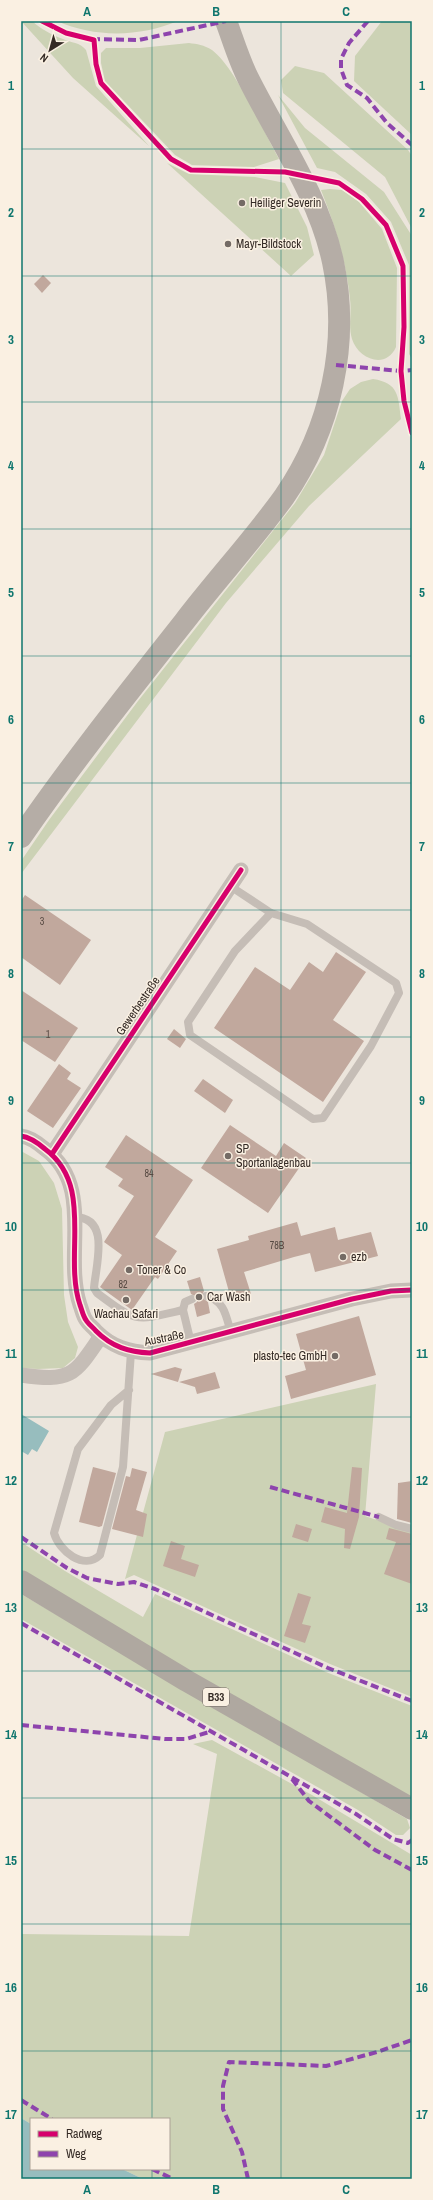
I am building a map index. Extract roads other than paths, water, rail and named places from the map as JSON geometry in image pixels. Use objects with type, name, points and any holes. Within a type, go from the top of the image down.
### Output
[{"type":"highway","name":"B33","points":[[21,1581],[187,1681],[412,1809]]},
{"type":"main road","points":[[21,837],[128,693],[284,496],[311,449],[328,407],[336,365],[338,301],[333,262],[320,221],[306,187],[247,76],[226,21]]},
{"type":"street","name":"Gewerbestraße","points":[[52,1154],[241,870]]},
{"type":"street","name":"Austraße","points":[[21,1136],[37,1143],[52,1154],[67,1177],[72,1190],[74,1217],[74,1272],[77,1296],[85,1320],[101,1336],[116,1346],[131,1352],[150,1353],[231,1333],[352,1299],[412,1290]]},
{"type":"street","points":[[21,1375],[50,1378],[67,1376],[77,1370],[101,1336]]},
{"type":"lane","points":[[230,886],[271,914],[307,924],[396,983],[399,993],[371,1046],[322,1118],[313,1118],[190,1035],[188,1022],[236,951],[271,914]]},
{"type":"lane","points":[[74,1217],[84,1217],[91,1221],[97,1228],[98,1239],[94,1288],[97,1293],[124,1314],[136,1318],[148,1318],[183,1310]]},
{"type":"lane","points":[[206,1296],[215,1298],[223,1308],[231,1333]]},
{"type":"lane","points":[[191,1343],[183,1310],[185,1302],[192,1299]]},
{"type":"lane","points":[[128,1390],[111,1405],[78,1448],[54,1533],[56,1543],[66,1551],[85,1562],[94,1560],[100,1554],[123,1467],[131,1352]]},
{"type":"lane","points":[[380,1517],[396,1525],[412,1529]]},
{"type":"water","points":[[21,1414],[49,1431],[37,1452],[32,1449],[28,1455],[21,1451]]},
{"type":"water","points":[[21,2118],[30,2123],[30,2170],[124,2170],[143,2179],[21,2179]]},
{"type":"place","name":"Heiliger Severin","points":[[242,203]]},
{"type":"place","name":"Mayr-Bildstock","points":[[228,244]]},
{"type":"place","name":"SP Sportanlagenbau","points":[[228,1156]]},
{"type":"place","name":"ezb","points":[[343,1257]]},
{"type":"place","name":"Toner & Co","points":[[129,1270]]},
{"type":"place","name":"Car Wash","points":[[199,1297]]},
{"type":"place","name":"Wachau Safari","points":[[126,1300]]},
{"type":"place","name":"plasto-tec GmbH","points":[[335,1356]]}]
